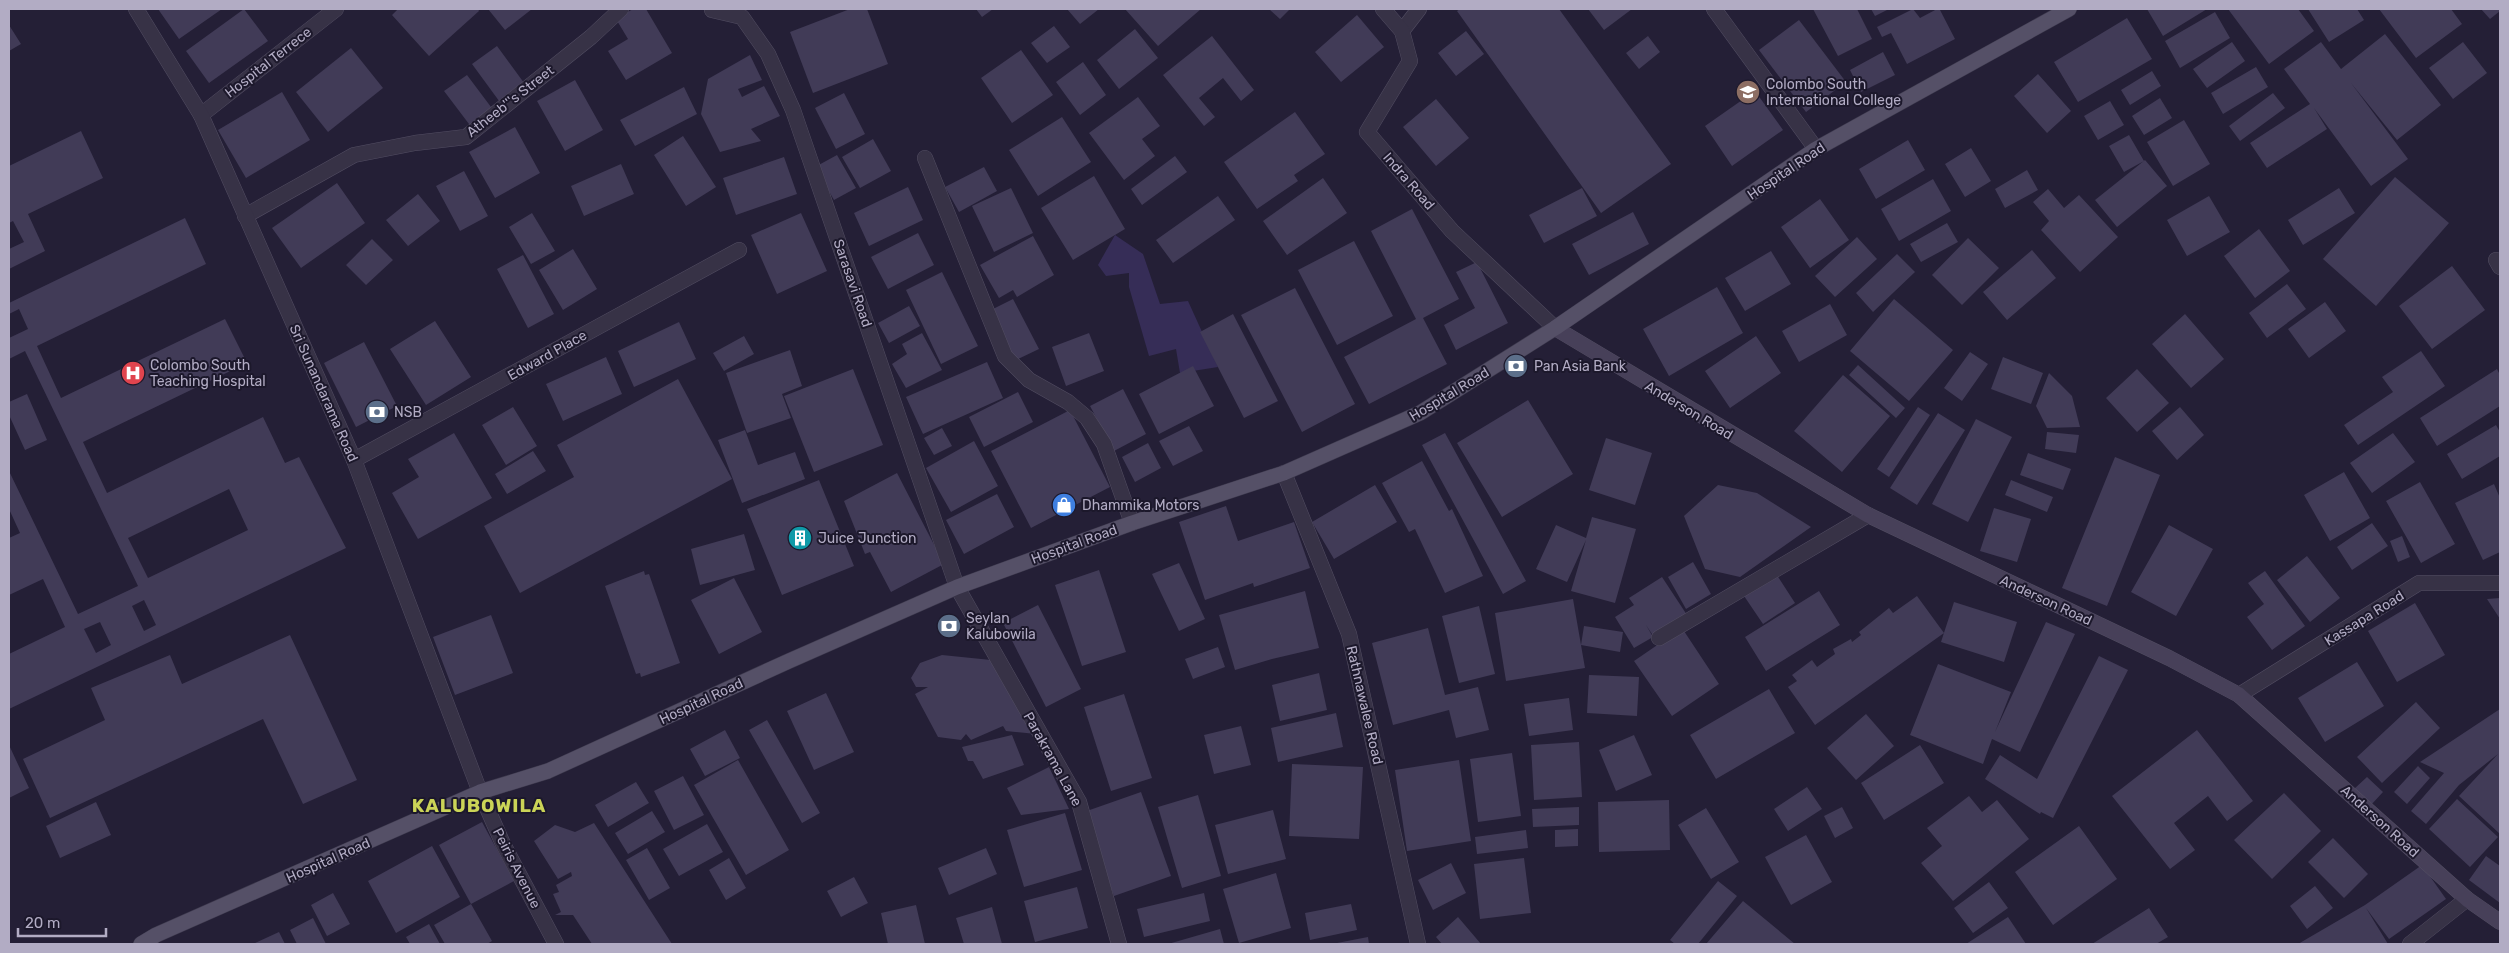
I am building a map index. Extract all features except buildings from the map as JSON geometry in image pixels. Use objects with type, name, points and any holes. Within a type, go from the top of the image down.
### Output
[{"type":"main road","name":"Hospital Road","points":[[141,944],[156,935],[480,792],[548,771],[957,587],[1132,523],[1284,473],[1420,413],[1555,328],[1816,149],[2069,9]]},
{"type":"main road","name":"Anderson Road","points":[[1555,328],[1868,515],[2160,654],[2239,695],[2467,899],[2500,922]]},
{"type":"street","name":"Sri Sunandarama Road","points":[[136,9],[201,116],[354,460],[480,792]]},
{"type":"street","name":"Hospital Terrece","points":[[201,116],[336,9]]},
{"type":"street","name":"Atheeb'''s Street","points":[[245,216],[354,154],[415,143],[466,137],[591,37],[621,9]]},
{"type":"street","name":"Indra Road","points":[[1383,9],[1402,32],[1410,61],[1367,132],[1452,231],[1555,328]]},
{"type":"street","points":[[1402,32],[1419,9]]},
{"type":"street","points":[[1714,9],[1816,149]]},
{"type":"street","name":"Sarasavi Road","points":[[712,10],[742,17],[768,54],[794,110],[957,587]]},
{"type":"street","points":[[925,158],[1005,356],[1029,380],[1068,402],[1087,418],[1104,444],[1132,523]]},
{"type":"street","name":"Edward Place","points":[[354,460],[739,250]]},
{"type":"street","name":"Rathnawalee Road","points":[[1284,473],[1349,634],[1418,944]]},
{"type":"street","points":[[1658,638],[1868,515]]},
{"type":"street","name":"Kassapa Road","points":[[2239,695],[2419,584],[2500,583]]},
{"type":"street","name":"Parakrama Lane","points":[[957,587],[1079,802],[1118,944]]},
{"type":"street","name":"Peiris Avenue","points":[[480,792],[503,844],[556,944]]},
{"type":"street","points":[[2410,944],[2467,899]]},
{"type":"shaded area","points":[[1115,235],[1143,254],[1160,304],[1188,301],[1218,367],[1180,373],[1176,349],[1149,356],[1129,287],[1129,273],[1106,276],[1098,265]]},
{"type":"place","name":"Colombo South International College","points":[[1748,92]]},
{"type":"place","name":"Pan Asia Bank","points":[[1516,366]]},
{"type":"place","name":"Colombo South Teaching Hospital","points":[[133,373]]},
{"type":"place","name":"NSB","points":[[377,412]]},
{"type":"place","name":"Dhammika Motors","points":[[1064,505]]},
{"type":"place","name":"Juice Junction","points":[[800,538]]},
{"type":"place","name":"Seylan Kalubowila","points":[[949,626]]},
{"type":"district","name":"KALUBOWILA","points":[[479,805]]}]
